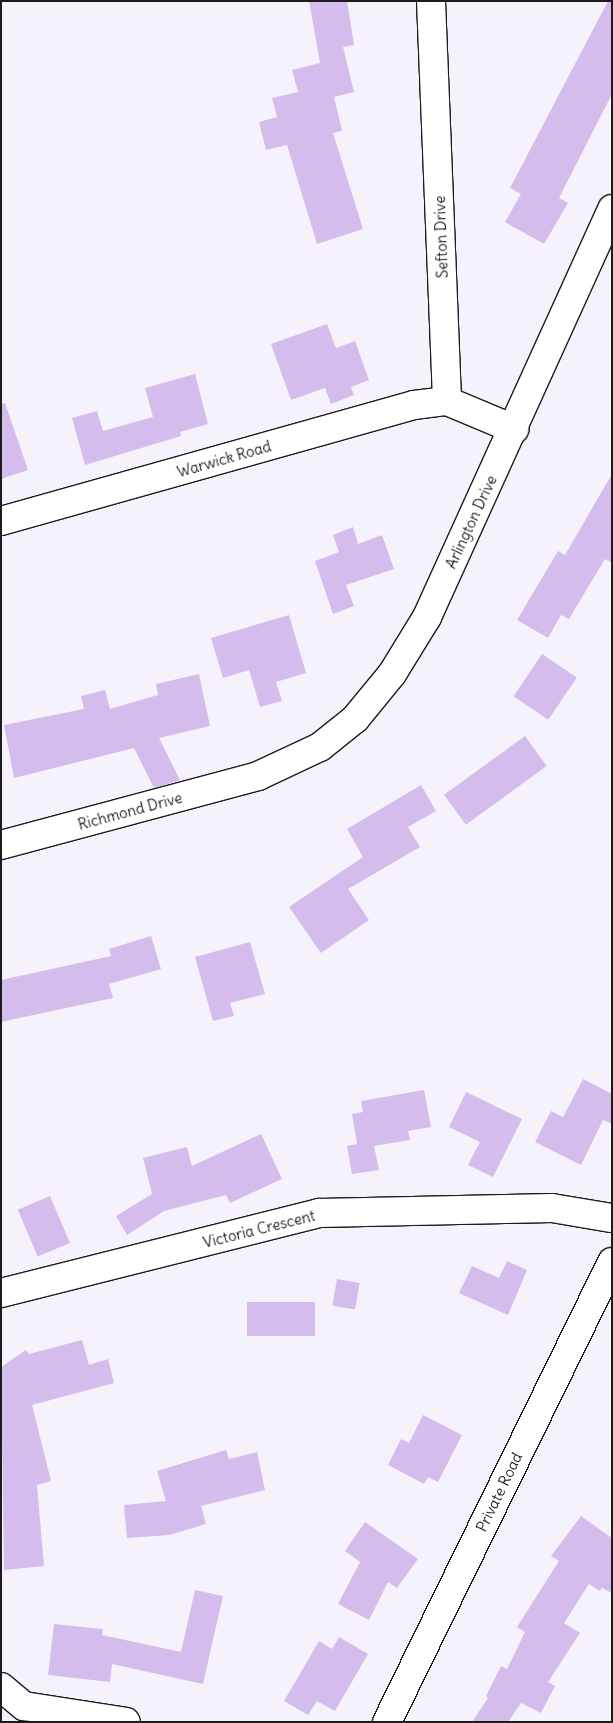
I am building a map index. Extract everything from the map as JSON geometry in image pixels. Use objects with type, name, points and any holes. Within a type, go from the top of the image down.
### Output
[{"type":"street","name":"Sefton Drive","points":[[431,1],[447,401]]},
{"type":"street","name":"Arlington Drive","points":[[258,776],[320,747],[355,719],[392,674],[427,617],[514,430],[612,209]]},
{"type":"street","points":[[447,401],[514,430]]},
{"type":"street","name":"Warwick Road","points":[[1,521],[414,405],[447,401]]},
{"type":"street","name":"Richmond Drive","points":[[1,845],[258,776]]},
{"type":"street","name":"Victoria Crescent","points":[[1,1292],[319,1213],[552,1208],[612,1218]]},
{"type":"street","name":"Private Road","points":[[387,1722],[612,1262]]},
{"type":"street","points":[[1,1687],[24,1706],[126,1722]]},
{"type":"building","points":[[309,1],[347,1],[354,45],[343,47],[354,92],[334,97],[342,131],[333,133],[363,229],[317,244],[287,145],[266,150],[259,122],[277,117],[272,98],[298,92],[292,70],[320,63]]},
{"type":"building","points":[[608,1],[612,1],[612,94],[559,198],[568,203],[544,244],[505,222],[521,194],[510,188]]},
{"type":"building","points":[[327,324],[336,348],[355,341],[369,380],[351,387],[354,395],[331,404],[325,388],[291,400],[271,344]]},
{"type":"building","points":[[195,374],[208,424],[180,432],[181,436],[85,465],[72,418],[97,411],[103,431],[153,417],[145,388]]},
{"type":"building","points":[[5,403],[28,470],[1,479],[1,404]]},
{"type":"building","points":[[612,474],[612,563],[605,559],[569,619],[561,615],[548,638],[517,620],[558,551],[565,555]]},
{"type":"building","points":[[353,527],[358,544],[382,535],[394,569],[346,585],[354,606],[333,614],[315,561],[339,552],[333,535]]},
{"type":"building","points":[[289,615],[306,673],[276,682],[282,701],[260,707],[249,670],[223,678],[211,638]]},
{"type":"building","points":[[542,654],[577,677],[548,720],[513,696]]},
{"type":"building","points":[[199,674],[210,726],[159,738],[180,780],[154,788],[134,748],[14,778],[4,725],[84,709],[81,696],[105,690],[110,709],[158,695],[156,684]]},
{"type":"building","points":[[525,736],[547,766],[466,825],[444,795]]},
{"type":"building","points":[[421,785],[436,811],[408,827],[420,847],[348,889],[369,920],[321,953],[289,907],[363,857],[347,829]]},
{"type":"building","points":[[151,936],[161,969],[109,984],[113,998],[1,1022],[1,980],[111,956],[109,949]]},
{"type":"building","points":[[250,942],[265,994],[230,1003],[234,1016],[213,1021],[195,957]]},
{"type":"building","points":[[583,1079],[612,1094],[612,1124],[603,1120],[581,1165],[535,1142],[551,1111],[563,1117]]},
{"type":"building","points":[[424,1090],[431,1127],[408,1131],[410,1140],[374,1146],[379,1170],[352,1174],[347,1146],[357,1144],[352,1114],[363,1112],[361,1101]]},
{"type":"building","points":[[466,1092],[522,1119],[493,1177],[468,1165],[480,1142],[449,1127]]},
{"type":"building","points":[[261,1134],[282,1179],[230,1203],[226,1195],[164,1211],[127,1235],[116,1216],[152,1194],[143,1158],[187,1147],[192,1166]]},
{"type":"building","points":[[50,1196],[70,1243],[38,1257],[18,1210]]},
{"type":"building","points":[[507,1261],[527,1270],[508,1315],[459,1293],[472,1266],[499,1278]]},
{"type":"building","points":[[337,1279],[360,1283],[355,1310],[332,1306]]},
{"type":"building","points":[[247,1302],[315,1302],[315,1336],[247,1336]]},
{"type":"building","points":[[82,1340],[89,1365],[108,1359],[114,1383],[32,1405],[51,1481],[37,1485],[44,1566],[4,1570],[1,1367],[26,1350],[29,1354]]},
{"type":"building","points":[[423,1415],[462,1435],[438,1482],[428,1477],[424,1484],[388,1465],[401,1439],[409,1443]]},
{"type":"building","points":[[226,1450],[229,1459],[257,1452],[265,1490],[201,1506],[206,1524],[169,1535],[127,1538],[124,1505],[166,1501],[157,1471]]},
{"type":"building","points":[[581,1516],[612,1538],[612,1593],[602,1588],[600,1591],[589,1584],[564,1623],[580,1633],[548,1682],[555,1686],[541,1713],[521,1703],[508,1722],[472,1722],[488,1698],[486,1696],[501,1666],[507,1669],[525,1632],[517,1627],[559,1561],[551,1556]]},
{"type":"building","points":[[365,1522],[418,1559],[397,1588],[388,1582],[369,1620],[338,1604],[360,1562],[345,1551]]},
{"type":"building","points":[[195,1590],[223,1596],[203,1684],[112,1664],[110,1682],[48,1675],[54,1624],[103,1629],[102,1635],[181,1652]]},
{"type":"building","points":[[339,1637],[368,1654],[335,1711],[317,1701],[308,1715],[284,1701],[319,1641],[332,1649]]}]
